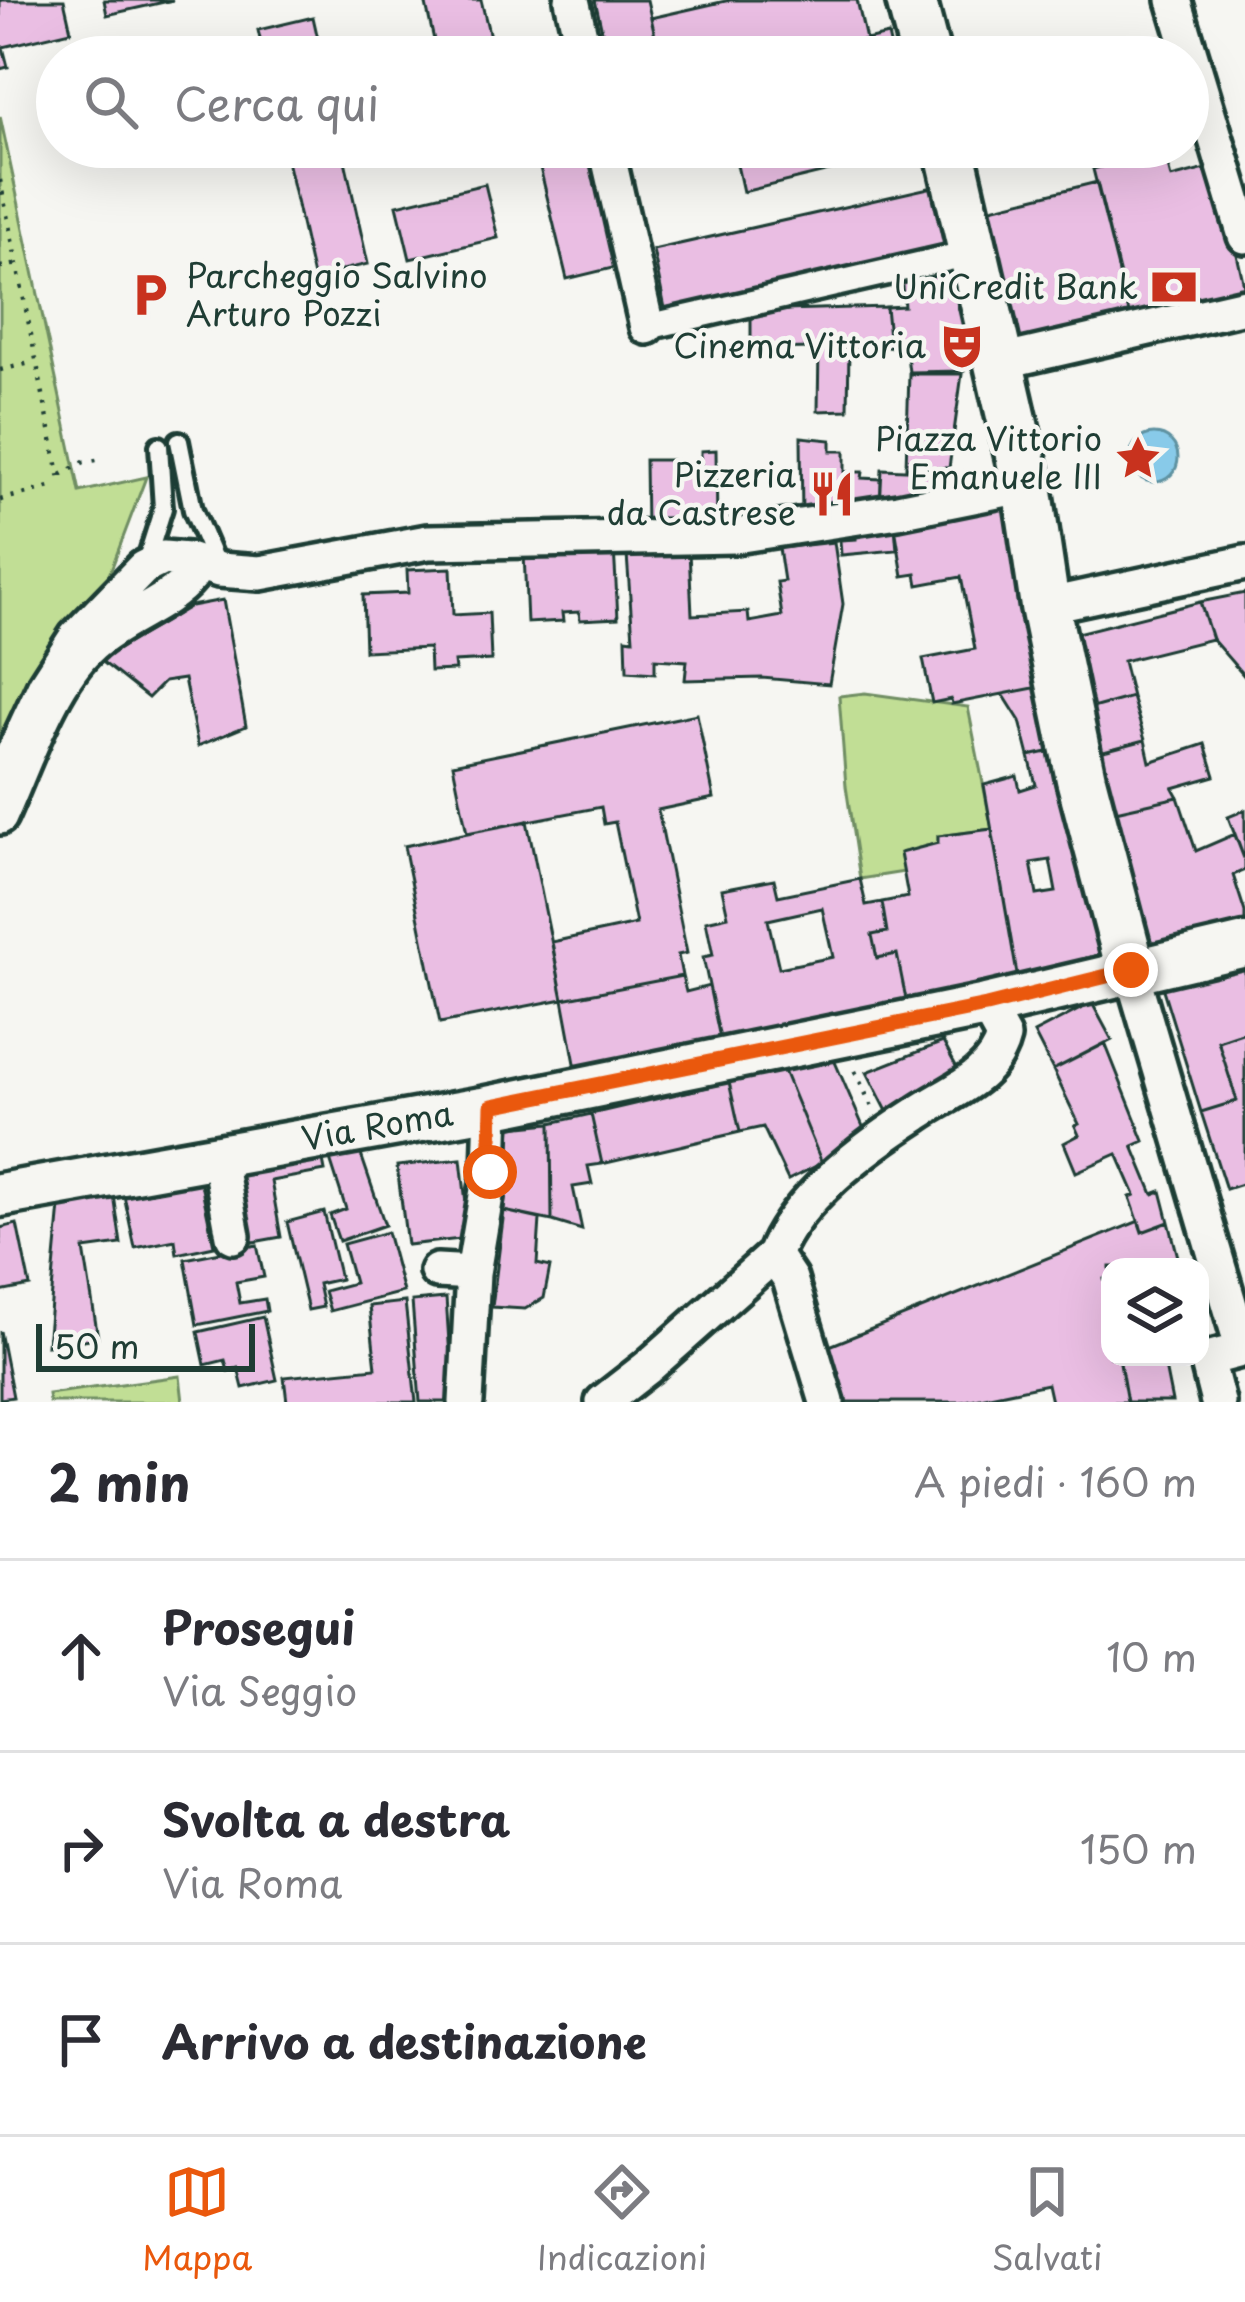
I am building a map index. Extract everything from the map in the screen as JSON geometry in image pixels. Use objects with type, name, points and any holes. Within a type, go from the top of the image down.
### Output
[{"type":"main road","points":[[911,0],[920,36]]},
{"type":"main road","points":[[954,168],[1027,484],[1045,606],[1081,779],[1131,970]]},
{"type":"street","points":[[572,0],[580,36]]},
{"type":"street","points":[[1174,0],[1185,36]]},
{"type":"street","points":[[1209,116],[1245,236]]},
{"type":"street","points":[[611,168],[647,327],[975,252]]},
{"type":"street","points":[[1001,362],[1245,305]]},
{"type":"street","points":[[0,817],[58,691],[143,568],[163,558],[260,573],[428,542],[736,536],[898,511],[1027,484]]},
{"type":"street","points":[[1045,606],[1245,563]]},
{"type":"street","points":[[0,782],[45,685],[76,637],[116,613],[179,590],[204,565]]},
{"type":"street","name":"Via Roma","points":[[0,1195],[492,1106],[986,1006],[1245,945]]},
{"type":"street","points":[[1131,970],[1244,1350],[1207,1359],[1218,1402]]},
{"type":"street","points":[[827,1402],[782,1267],[783,1230],[810,1200],[885,1136],[977,1077],[998,1058],[1003,1037],[986,1006]]},
{"type":"street","points":[[466,1402],[473,1273],[490,1172],[492,1106]]},
{"type":"street","points":[[218,1154],[233,1236]]},
{"type":"street","points":[[603,1402],[782,1267]]},
{"type":"street","points":[[437,1271],[473,1273]]},
{"type":"lane","points":[[179,441],[206,547],[204,565]]},
{"type":"lane","points":[[143,568],[163,508],[159,446]]},
{"type":"path","points":[[0,180],[61,484]]},
{"type":"path","points":[[0,267],[19,264]]},
{"type":"path","points":[[0,370],[38,362]]},
{"type":"path","points":[[61,484],[61,474],[103,459]]},
{"type":"path","points":[[0,500],[61,484]]},
{"type":"path","points":[[839,1036],[885,1136]]},
{"type":"green space","points":[[0,116],[80,492],[146,477],[98,604],[0,753]]},
{"type":"green space","points":[[865,693],[968,707],[992,829],[938,836],[938,843],[900,853],[904,872],[860,879],[839,696]]},
{"type":"green space","points":[[180,1376],[183,1402],[49,1402],[48,1394]]},
{"type":"water","points":[[1154,434],[1171,441],[1178,458],[1171,475],[1154,482],[1137,475],[1130,458],[1137,441]]},
{"type":"building","points":[[0,0],[64,0],[71,31],[3,47],[8,67],[0,69]]},
{"type":"building","points":[[104,0],[173,0],[107,15]]},
{"type":"building","points":[[425,0],[481,0],[490,36],[433,36]]},
{"type":"building","points":[[595,0],[647,0],[655,36],[603,36]]},
{"type":"building","points":[[730,0],[857,0],[865,36],[655,36],[651,18]]},
{"type":"building","points":[[313,17],[317,36],[259,36],[258,30]]},
{"type":"building","points":[[1217,166],[1245,290],[1130,317],[1093,169],[1168,168],[1171,178]]},
{"type":"building","points":[[289,168],[347,168],[368,264],[313,277]]},
{"type":"building","points":[[540,168],[602,168],[625,265],[567,279]]},
{"type":"building","points":[[738,168],[842,168],[743,192]]},
{"type":"building","points":[[1097,182],[1130,317],[1016,344],[983,210]]},
{"type":"building","points":[[485,184],[498,238],[410,259],[397,205]]},
{"type":"building","points":[[933,187],[946,253],[667,318],[653,250]]},
{"type":"building","points":[[960,271],[971,320],[964,371],[909,372],[906,347],[890,347],[886,307],[904,306],[901,276]]},
{"type":"building","points":[[886,307],[890,347],[751,349],[751,311]]},
{"type":"building","points":[[819,348],[849,348],[848,410],[818,411]]},
{"type":"building","points":[[909,374],[962,374],[949,468],[906,467]]},
{"type":"building","points":[[801,437],[831,440],[831,451],[845,451],[845,472],[881,479],[880,507],[802,516]]},
{"type":"building","points":[[716,450],[717,528],[646,528],[645,460],[671,460],[671,474],[701,473],[701,451]]},
{"type":"building","points":[[882,469],[952,472],[924,490],[880,507]]},
{"type":"building","points":[[1008,505],[1044,686],[952,704],[951,699],[932,703],[923,659],[975,649],[961,577],[918,585],[916,574],[903,576],[895,527]]},
{"type":"building","points":[[895,527],[897,550],[841,555],[840,540],[856,539],[856,530]]},
{"type":"building","points":[[834,542],[843,604],[829,684],[762,678],[685,680],[687,661],[655,659],[655,673],[627,671],[626,638],[633,639],[627,555],[689,551],[692,615],[748,612],[749,622],[782,616],[779,548]]},
{"type":"building","points":[[614,548],[618,618],[580,620],[579,612],[562,613],[563,621],[527,623],[524,553]]},
{"type":"building","points":[[451,568],[453,615],[489,613],[491,660],[454,662],[455,670],[430,671],[429,648],[365,651],[363,595],[408,593],[407,570]]},
{"type":"building","points":[[1245,593],[1245,677],[1212,639],[1200,602]]},
{"type":"building","points":[[223,600],[246,726],[198,746],[184,679],[164,682],[148,698],[100,660],[191,606]]},
{"type":"building","points":[[1200,602],[1212,639],[1123,661],[1132,697],[1085,710],[1065,636]]},
{"type":"building","points":[[1044,686],[1061,749],[1029,756],[1020,721],[1003,694]]},
{"type":"building","points":[[1132,697],[1145,740],[1096,753],[1085,710]]},
{"type":"building","points":[[697,714],[714,798],[658,810],[687,953],[678,955],[682,976],[563,999],[552,942],[636,924],[615,822],[604,824],[601,807],[467,833],[453,764]]},
{"type":"building","points":[[1145,740],[1150,762],[1205,744],[1215,776],[1173,788],[1178,797],[1111,812],[1096,753]]},
{"type":"building","points":[[1061,749],[1105,958],[1018,980],[984,785],[1017,776],[1020,790],[1036,785],[1029,756]],"holes":[[[1050,860],[1056,892],[1037,895],[1031,863]]]},
{"type":"building","points":[[1178,797],[1196,851],[1235,834],[1245,861],[1245,870],[1233,875],[1245,928],[1151,948],[1111,812]]},
{"type":"building","points":[[1245,810],[1245,861],[1228,817]]},
{"type":"building","points":[[527,821],[563,999],[440,1023],[404,846]]},
{"type":"building","points":[[992,829],[1018,980],[907,1004],[897,954],[877,958],[872,935],[887,932],[882,902],[908,897],[900,853],[938,843],[938,836]]},
{"type":"building","points":[[774,879],[778,896],[860,879],[866,905],[882,902],[887,932],[872,935],[877,958],[897,954],[907,1004],[721,1043],[703,957],[713,955],[706,921],[728,916],[722,889]],"holes":[[[822,908],[833,957],[779,968],[768,920]]]},
{"type":"building","points":[[1241,959],[1245,1032],[1218,1041],[1237,1101],[1201,1112],[1160,980]]},
{"type":"building","points":[[682,976],[686,992],[709,986],[721,1043],[577,1074],[563,999]]},
{"type":"building","points":[[1092,1003],[1112,1040],[1053,1070],[1034,1033]]},
{"type":"building","points":[[1245,1032],[1245,1183],[1226,1189],[1201,1112],[1237,1101],[1218,1041]]},
{"type":"building","points":[[943,1042],[963,1079],[891,1119],[867,1072]]},
{"type":"building","points":[[1105,1043],[1144,1141],[1133,1146],[1153,1194],[1161,1191],[1169,1222],[1142,1232],[1130,1197],[1135,1195],[1117,1154],[1076,1172],[1064,1143],[1079,1135],[1075,1126],[1079,1124],[1053,1070]]},
{"type":"building","points":[[832,1055],[868,1138],[822,1163],[784,1071]]},
{"type":"building","points":[[784,1071],[822,1163],[788,1180],[763,1127],[740,1132],[729,1082]]},
{"type":"building","points":[[729,1082],[740,1132],[602,1164],[591,1114]]},
{"type":"building","points":[[591,1114],[602,1164],[588,1166],[592,1184],[573,1187],[582,1230],[552,1221],[551,1123]]},
{"type":"building","points":[[551,1123],[552,1221],[504,1211],[511,1127]]},
{"type":"building","points":[[355,1137],[385,1225],[339,1241],[330,1215],[346,1209],[326,1147]]},
{"type":"building","points":[[320,1145],[325,1171],[271,1181],[281,1237],[242,1244],[228,1161]]},
{"type":"building","points":[[461,1159],[470,1238],[407,1245],[397,1166]]},
{"type":"building","points":[[197,1165],[214,1246],[177,1254],[175,1240],[135,1248],[121,1181]]},
{"type":"building","points":[[113,1188],[121,1244],[84,1249],[98,1338],[47,1345],[61,1195]]},
{"type":"building","points":[[504,1211],[540,1219],[537,1264],[550,1267],[544,1298],[525,1309],[492,1307]]},
{"type":"building","points":[[324,1212],[340,1279],[318,1284],[323,1307],[308,1310],[287,1222]]},
{"type":"building","points":[[1139,1221],[1142,1232],[1169,1222],[1178,1258],[1101,1258],[1101,1366],[1121,1366],[1127,1402],[1051,1402],[1047,1384],[961,1402],[838,1402],[827,1347]]},
{"type":"building","points":[[17,1224],[30,1286],[0,1292],[0,1228]]},
{"type":"building","points":[[387,1232],[403,1292],[330,1311],[324,1291],[354,1283],[343,1244]]},
{"type":"building","points":[[257,1245],[264,1277],[236,1282],[240,1303],[265,1299],[267,1311],[197,1325],[185,1259]]},
{"type":"building","points":[[446,1298],[453,1402],[420,1402],[412,1301]]},
{"type":"building","points":[[405,1302],[416,1402],[287,1402],[284,1377],[376,1368],[369,1306]]},
{"type":"building","points":[[263,1317],[277,1380],[243,1388],[238,1368],[228,1371],[225,1360],[205,1365],[198,1332]]},
{"type":"building","points":[[0,1331],[13,1397],[0,1399]]},
{"type":"building","points":[[1121,1366],[1165,1366],[1172,1402],[1127,1402]]},
{"type":"place","name":"UniCredit Bank","points":[[1174,287]]},
{"type":"place","name":"Parcheggio Salvino Arturo Pozzi","points":[[150,295]]},
{"type":"place","name":"Cinema Vittoria","points":[[962,346]]},
{"type":"place","name":"Piazza Vittorio Emanuele III","points":[[1138,458]]},
{"type":"place","name":"Pizzeria da Castrese","points":[[832,494]]},
{"type":"route","points":[[490,1172],[492,1106],[986,1006],[1131,970]]}]
